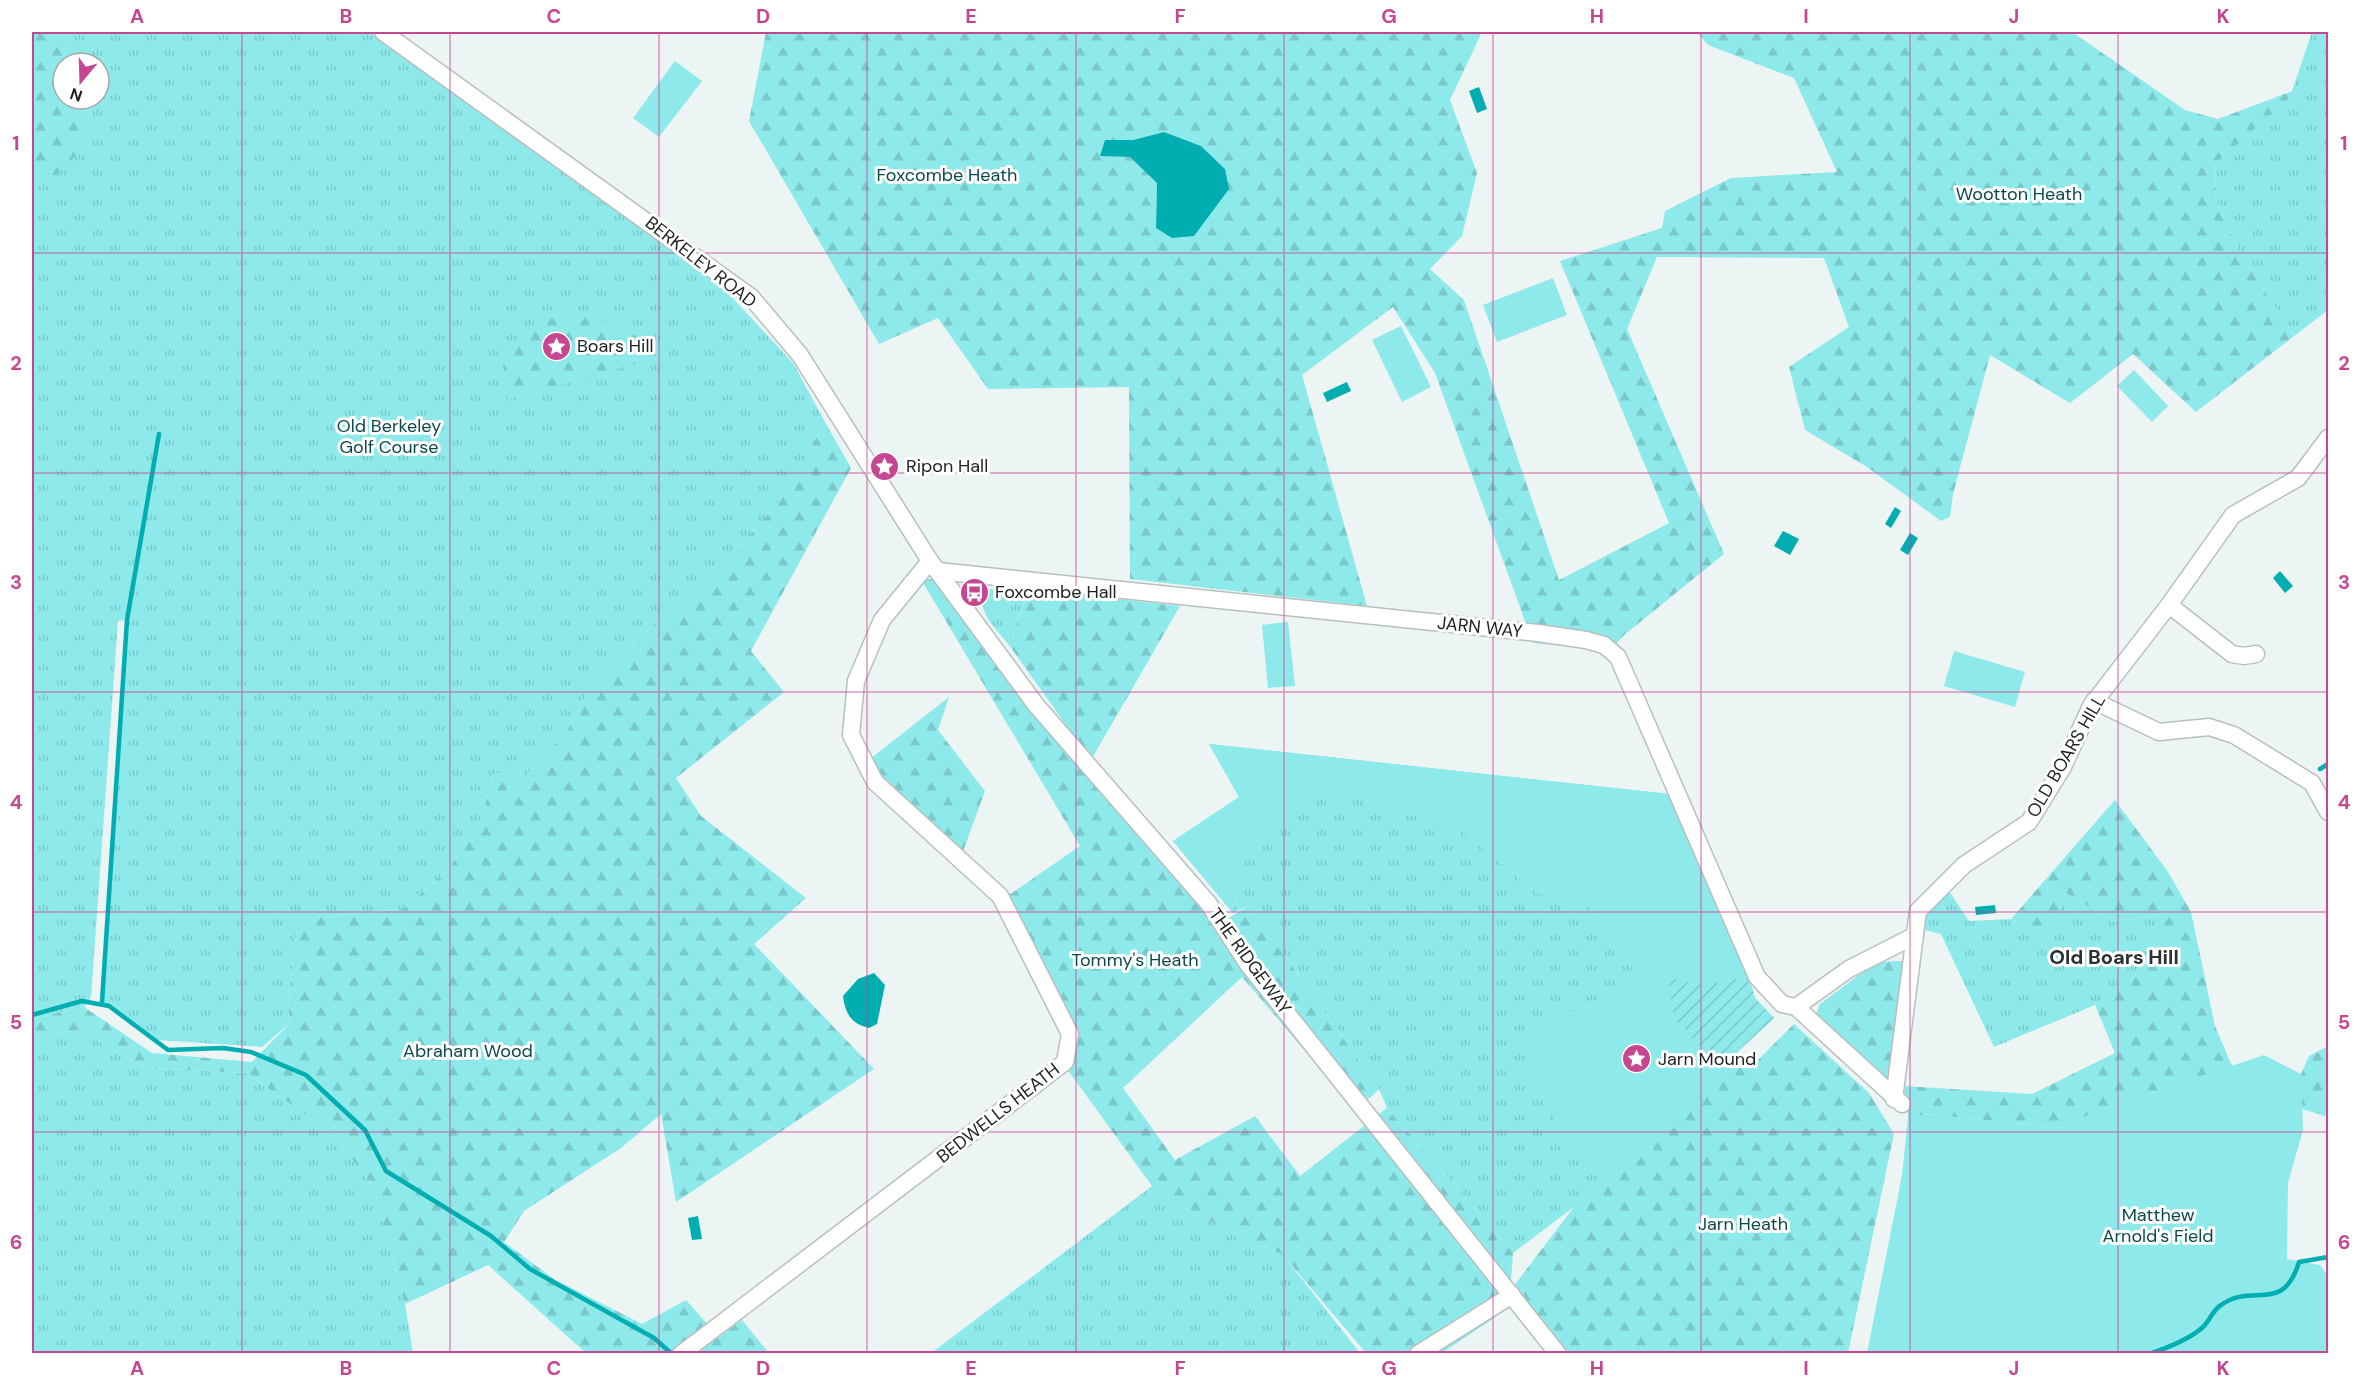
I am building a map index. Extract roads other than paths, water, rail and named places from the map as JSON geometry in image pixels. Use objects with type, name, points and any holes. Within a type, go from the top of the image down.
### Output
[{"type":"street","name":"BERKELEY ROAD","points":[[383,32],[751,297],[800,355],[934,566]]},
{"type":"street","name":"OLD BOARS HILL","points":[[1898,1101],[1918,911],[1953,874],[2029,822],[2063,767],[2094,701],[2169,605],[2233,515],[2298,478],[2328,438]]},
{"type":"street","name":"JARN WAY","points":[[934,566],[1538,633],[1604,645],[1618,657],[1757,977],[1782,1004],[1796,1008],[1898,1101]]},
{"type":"street","name":"THE RIDGEWAY","points":[[934,566],[1036,705],[1209,904],[1247,963],[1558,1353]]},
{"type":"street","name":"BEDWELLS HEATH","points":[[681,1353],[1065,1062],[1070,1034],[1000,896],[875,782],[851,735],[856,681],[882,620],[934,566]]},
{"type":"street","points":[[2169,605],[2232,654],[2244,656],[2256,654]]},
{"type":"street","points":[[2094,701],[2159,732],[2209,727],[2234,735],[2312,783],[2328,812]]},
{"type":"street","points":[[1796,1008],[1849,969],[1914,936]]},
{"type":"street","points":[[1418,1353],[1512,1295]]},
{"type":"waterway","points":[[102,1002],[127,620],[159,434]]},
{"type":"waterway","points":[[2320,769],[2328,764]]},
{"type":"waterway","points":[[32,1015],[82,1001],[109,1006],[168,1050],[223,1048],[251,1052],[306,1075],[365,1130],[386,1171],[491,1236],[530,1269],[654,1338],[672,1354]]},
{"type":"waterway","points":[[2149,1354],[2191,1336],[2203,1327],[2218,1307],[2233,1299],[2276,1293],[2285,1288],[2299,1262],[2328,1257]]},
{"type":"place","name":"Boars Hill","points":[[556,346]]},
{"type":"place","name":"Ripon Hall","points":[[885,466]]},
{"type":"place","name":"Foxcombe Hall","points":[[974,592]]},
{"type":"place","name":"Jarn Mound","points":[[1637,1059]]},
{"type":"district","name":"Old Boars Hill","points":[[2114,957]]},
{"type":"park label","name":"Foxcombe Heath","points":[[947,175]]},
{"type":"park label","name":"Wootton Heath","points":[[2019,194]]},
{"type":"park label","name":"Old Berkeley Golf Course","points":[[389,436]]},
{"type":"park label","name":"Tommy's Heath","points":[[1135,960]]},
{"type":"park label","name":"Abraham Wood","points":[[468,1051]]},
{"type":"park label","name":"Jarn Heath","points":[[1743,1224]]},
{"type":"park label","name":"Matthew Arnold's Field","points":[[2158,1225]]}]
